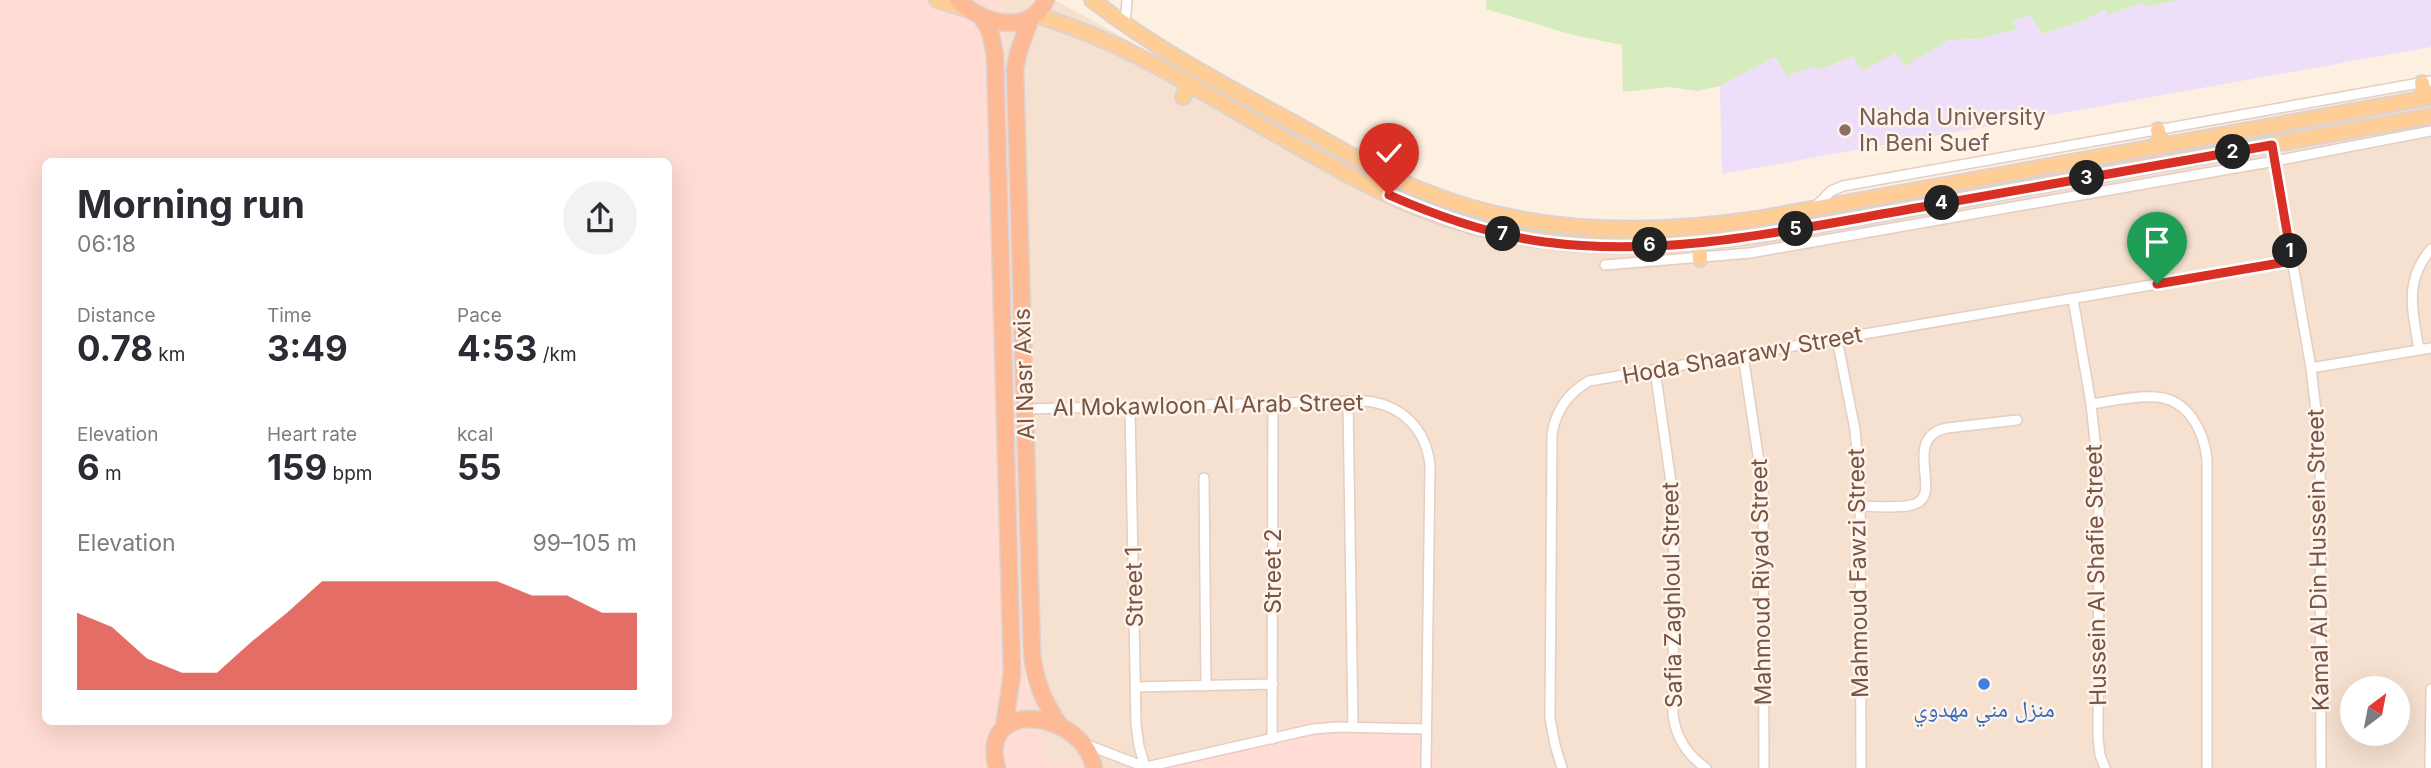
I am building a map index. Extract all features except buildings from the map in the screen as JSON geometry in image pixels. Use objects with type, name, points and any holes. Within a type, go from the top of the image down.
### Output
[{"type":"highway","points":[[958,0],[976,13],[1008,23],[1033,17]]},
{"type":"highway","name":"Al Nasr Axis","points":[[1046,0],[1033,17],[1019,50],[1015,69],[1033,665],[1042,697],[1061,727]]},
{"type":"highway","name":"Al Nasr Axis","points":[[976,13],[990,31],[995,55],[1012,674],[1004,727],[995,749],[997,768]]},
{"type":"highway","points":[[1004,727],[1015,721],[1033,718],[1061,727],[1080,742],[1088,752],[1094,768]]},
{"type":"main road","points":[[937,0],[976,13]]},
{"type":"main road","points":[[1092,0],[1172,56],[1392,177],[1442,198],[1493,214],[1563,225],[1644,229],[1729,223],[2428,98],[2426,82]]},
{"type":"main road","points":[[1033,17],[1105,39],[1187,91],[1389,195],[1466,225],[1517,237],[1571,245],[1625,246],[1699,242],[1768,234],[2431,116]]},
{"type":"main road","points":[[2158,130],[2161,147]]},
{"type":"main road","points":[[1881,197],[1884,213]]},
{"type":"main road","points":[[1699,242],[1700,259]]},
{"type":"street","points":[[1125,25],[1127,0]]},
{"type":"street","points":[[1814,208],[1831,191],[1843,186],[2426,82]]},
{"type":"street","points":[[1605,265],[1750,253],[2431,131]]},
{"type":"street","name":"Kamal Al Din Hussein Street","points":[[2272,145],[2311,368],[2321,466],[2321,768]]},
{"type":"street","points":[[2419,350],[2412,291],[2416,272],[2431,249]]},
{"type":"street","name":"Hoda Shaarawy Street","points":[[1562,768],[1550,718],[1554,424],[1567,398],[1589,381],[2292,261]]},
{"type":"street","name":"Hussein Al Shafie Street","points":[[2073,299],[2091,404],[2099,479],[2098,738],[2105,768]]},
{"type":"street","name":"Mahmoud Fawzi Street","points":[[1837,339],[1855,430],[1860,506],[1861,768]]},
{"type":"street","points":[[2311,368],[2431,348]]},
{"type":"street","name":"Mahmoud Riyad Street","points":[[1743,355],[1763,489],[1764,768]]},
{"type":"street","name":"Safia Zaghloul Street","points":[[1655,370],[1674,504],[1673,715],[1683,745],[1693,758],[1706,768]]},
{"type":"street","points":[[2091,404],[2154,396],[2167,399],[2190,415],[2205,442],[2207,768]]},
{"type":"street","points":[[1348,401],[1353,727]]},
{"type":"street","name":"Al Mokawloon Al Arab Street","points":[[1025,409],[1348,401],[1375,402],[1401,412],[1414,424],[1427,447],[1430,465],[1426,768]]},
{"type":"street","name":"Street 2","points":[[1272,739],[1273,403]]},
{"type":"street","name":"Street 1","points":[[1130,407],[1137,735],[1144,768]]},
{"type":"street","points":[[1860,506],[1912,505],[1921,501],[1926,492],[1924,447],[1937,431],[2017,420]]},
{"type":"street","points":[[1204,478],[1206,686]]},
{"type":"street","points":[[1136,687],[1273,684]]},
{"type":"street","points":[[2430,768],[2431,689]]},
{"type":"street","points":[[1080,742],[1144,768],[1313,729],[1426,729]]},
{"type":"shaded area","points":[[0,0],[1003,0],[1022,653],[1032,714],[1049,762],[1091,768],[0,768]]},
{"type":"shaded area","points":[[1003,0],[1054,0],[1400,190],[1489,219],[1550,232],[1603,237],[1708,233],[2431,106],[2431,768],[1053,768],[1032,714],[1020,630]]},
{"type":"shaded area","name":"Nahda University In Beni Suef","points":[[2179,0],[2431,0],[2431,47],[1722,174],[1720,86],[1775,57],[1787,76],[1815,66],[1819,70],[1854,56],[1862,71],[1896,52],[1905,66],[1949,40],[1978,39],[2017,28],[2013,21],[2031,14],[2043,34],[2085,20],[2105,8],[2109,15],[2144,2],[2147,7]]},
{"type":"shaded area","points":[[1306,720],[1434,721],[1435,768],[1113,768],[1255,736]]},
{"type":"green space","points":[[1486,0],[2179,0],[2146,7],[2144,2],[2108,15],[2105,9],[2085,20],[2043,34],[2030,15],[2013,21],[2017,29],[1978,39],[1949,40],[1905,66],[1896,53],[1862,71],[1853,56],[1819,70],[1815,66],[1787,76],[1775,57],[1720,86],[1697,91],[1669,87],[1623,92],[1622,45],[1573,35],[1486,9]]},
{"type":"place","name":"Nahda University In Beni Suef","points":[[1845,130]]},
{"type":"place","name":"منزل مني مهدوي","points":[[1984,684]]},
{"type":"route","points":[[1389,195],[1466,225],[1544,242],[1598,246],[1659,245],[1768,234],[2272,145],[2292,261],[2157,284]]}]
